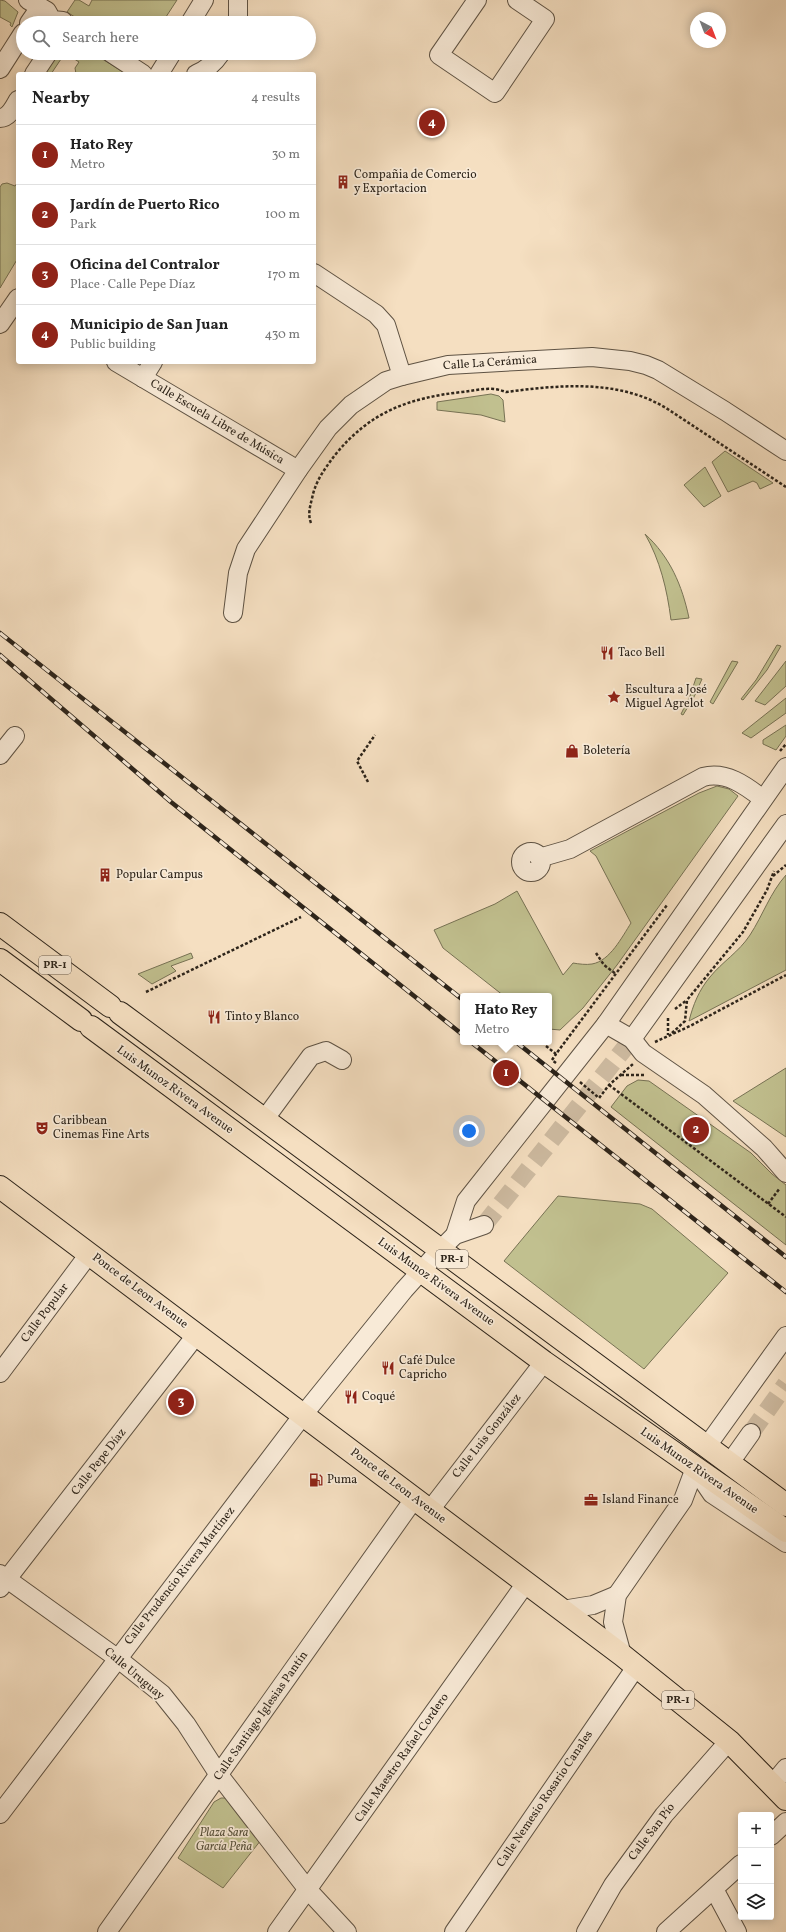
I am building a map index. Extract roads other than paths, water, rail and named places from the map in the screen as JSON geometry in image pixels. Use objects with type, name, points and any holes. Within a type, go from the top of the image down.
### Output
[{"type":"main road","name":"Luis Munoz Rivera Avenue","points":[[0,924],[264,1120],[447,1243],[729,1464],[786,1505]]},
{"type":"main road","name":"Luis Munoz Rivera Avenue","points":[[0,960],[544,1362],[786,1531]]},
{"type":"main road","name":"Ponce de Leon Avenue","points":[[0,1186],[629,1661],[729,1741],[779,1792]]},
{"type":"street","points":[[194,16],[204,0]]},
{"type":"street","points":[[238,0],[238,16]]},
{"type":"street","points":[[477,0],[439,55],[495,93],[545,19],[517,0]]},
{"type":"street","points":[[33,16],[38,6],[48,16]]},
{"type":"street","points":[[0,69],[16,44]]},
{"type":"street","points":[[35,72],[43,60]]},
{"type":"street","points":[[122,60],[140,72]]},
{"type":"street","points":[[160,72],[168,60]]},
{"type":"street","points":[[202,72],[216,60]]},
{"type":"street","points":[[0,118],[10,114],[16,104]]},
{"type":"street","points":[[316,274],[376,314],[386,325],[402,376]]},
{"type":"street","points":[[0,324],[16,302]]},
{"type":"street","name":"Calle La Cerámica","points":[[233,614],[238,573],[246,549],[298,470],[328,428],[351,405],[386,381],[402,376],[448,365],[518,360],[592,357],[630,361],[658,370],[725,411],[786,452]]},
{"type":"street","name":"Calle Escuela Libre de Música","points":[[119,364],[298,470]]},
{"type":"street","points":[[143,378],[152,364]]},
{"type":"street","points":[[0,755],[15,736]]},
{"type":"street","points":[[447,1243],[466,1201],[606,1024],[763,799],[781,762]]},
{"type":"street","points":[[539,858],[570,849],[703,777],[710,775],[726,776],[737,781],[763,799]]},
{"type":"street","points":[[632,1038],[786,824]]},
{"type":"street","points":[[606,1024],[632,1038],[643,1052],[704,1095],[764,1148],[786,1173]]},
{"type":"street","points":[[264,1120],[311,1056],[326,1051],[342,1060]]},
{"type":"street","points":[[447,1243],[484,1225]]},
{"type":"street","name":"Calle Prudencio Rivera Martínez","points":[[0,1814],[303,1415],[420,1271],[447,1243]]},
{"type":"street","name":"Calle Popular","points":[[0,1373],[89,1254]]},
{"type":"street","name":"Calle Pepe Díaz","points":[[3,1581],[197,1334]]},
{"type":"street","points":[[707,1446],[786,1336]]},
{"type":"street","name":"Calle Luis González","points":[[422,1504],[544,1362]]},
{"type":"street","points":[[729,1464],[751,1433]]},
{"type":"street","points":[[695,1468],[712,1494],[786,1543]]},
{"type":"street","points":[[629,1661],[613,1622],[617,1595],[683,1500],[695,1468]]},
{"type":"street","name":"Calle Santiago Iglesias Pantín","points":[[107,1932],[219,1775],[422,1504]]},
{"type":"street","name":"Calle Uruguay","points":[[3,1581],[117,1658],[162,1694],[186,1724],[219,1775],[308,1890],[347,1932]]},
{"type":"street","name":"Calle Maestro Rafael Cordero","points":[[277,1932],[526,1583]]},
{"type":"street","points":[[562,1610],[593,1605],[617,1595]]},
{"type":"street","name":"Calle Nemesio Rosario Canales","points":[[454,1932],[629,1661]]},
{"type":"street","name":"Calle San Pío","points":[[586,1932],[613,1885],[664,1815],[729,1741]]},
{"type":"street","points":[[779,1792],[786,1768]]},
{"type":"street","points":[[774,1833],[786,1822]]},
{"type":"street","points":[[666,1932],[738,1867]]},
{"type":"street","points":[[714,1889],[737,1932]]},
{"type":"tunnel","points":[[484,1225],[632,1039]]},
{"type":"tunnel","points":[[751,1433],[786,1384]]},
{"type":"railway","points":[[0,633],[460,998]]},
{"type":"railway","points":[[0,655],[171,802],[460,1033]]},
{"type":"railway","points":[[475,1045],[786,1292]]},
{"type":"railway","points":[[520,1045],[786,1257]]},
{"type":"place","name":"Municipio de San Juan","points":[[432,123]]},
{"type":"place","name":"Compañia de Comercio y Exportacion","points":[[343,182]]},
{"type":"place","name":"Taco Bell","points":[[607,653]]},
{"type":"place","name":"Escultura a José Miguel Agrelot","points":[[614,697]]},
{"type":"place","name":"Boletería","points":[[572,751]]},
{"type":"place","name":"Popular Campus","points":[[105,875]]},
{"type":"place","name":"Tinto y Blanco","points":[[214,1017]]},
{"type":"place","name":"Hato Rey","points":[[506,1073]]},
{"type":"place","name":"Caribbean Cinemas Fine Arts","points":[[42,1128]]},
{"type":"place","name":"Jardín de Puerto Rico","points":[[696,1130]]},
{"type":"place","name":"Café Dulce Capricho","points":[[388,1368]]},
{"type":"place","name":"Coqué","points":[[351,1397]]},
{"type":"place","name":"Oficina del Contralor","points":[[181,1402]]},
{"type":"place","name":"Puma","points":[[316,1480]]},
{"type":"place","name":"Island Finance","points":[[591,1500]]},
{"type":"park label","name":"Plaza Sara García Peña","points":[[224,1840]]}]
